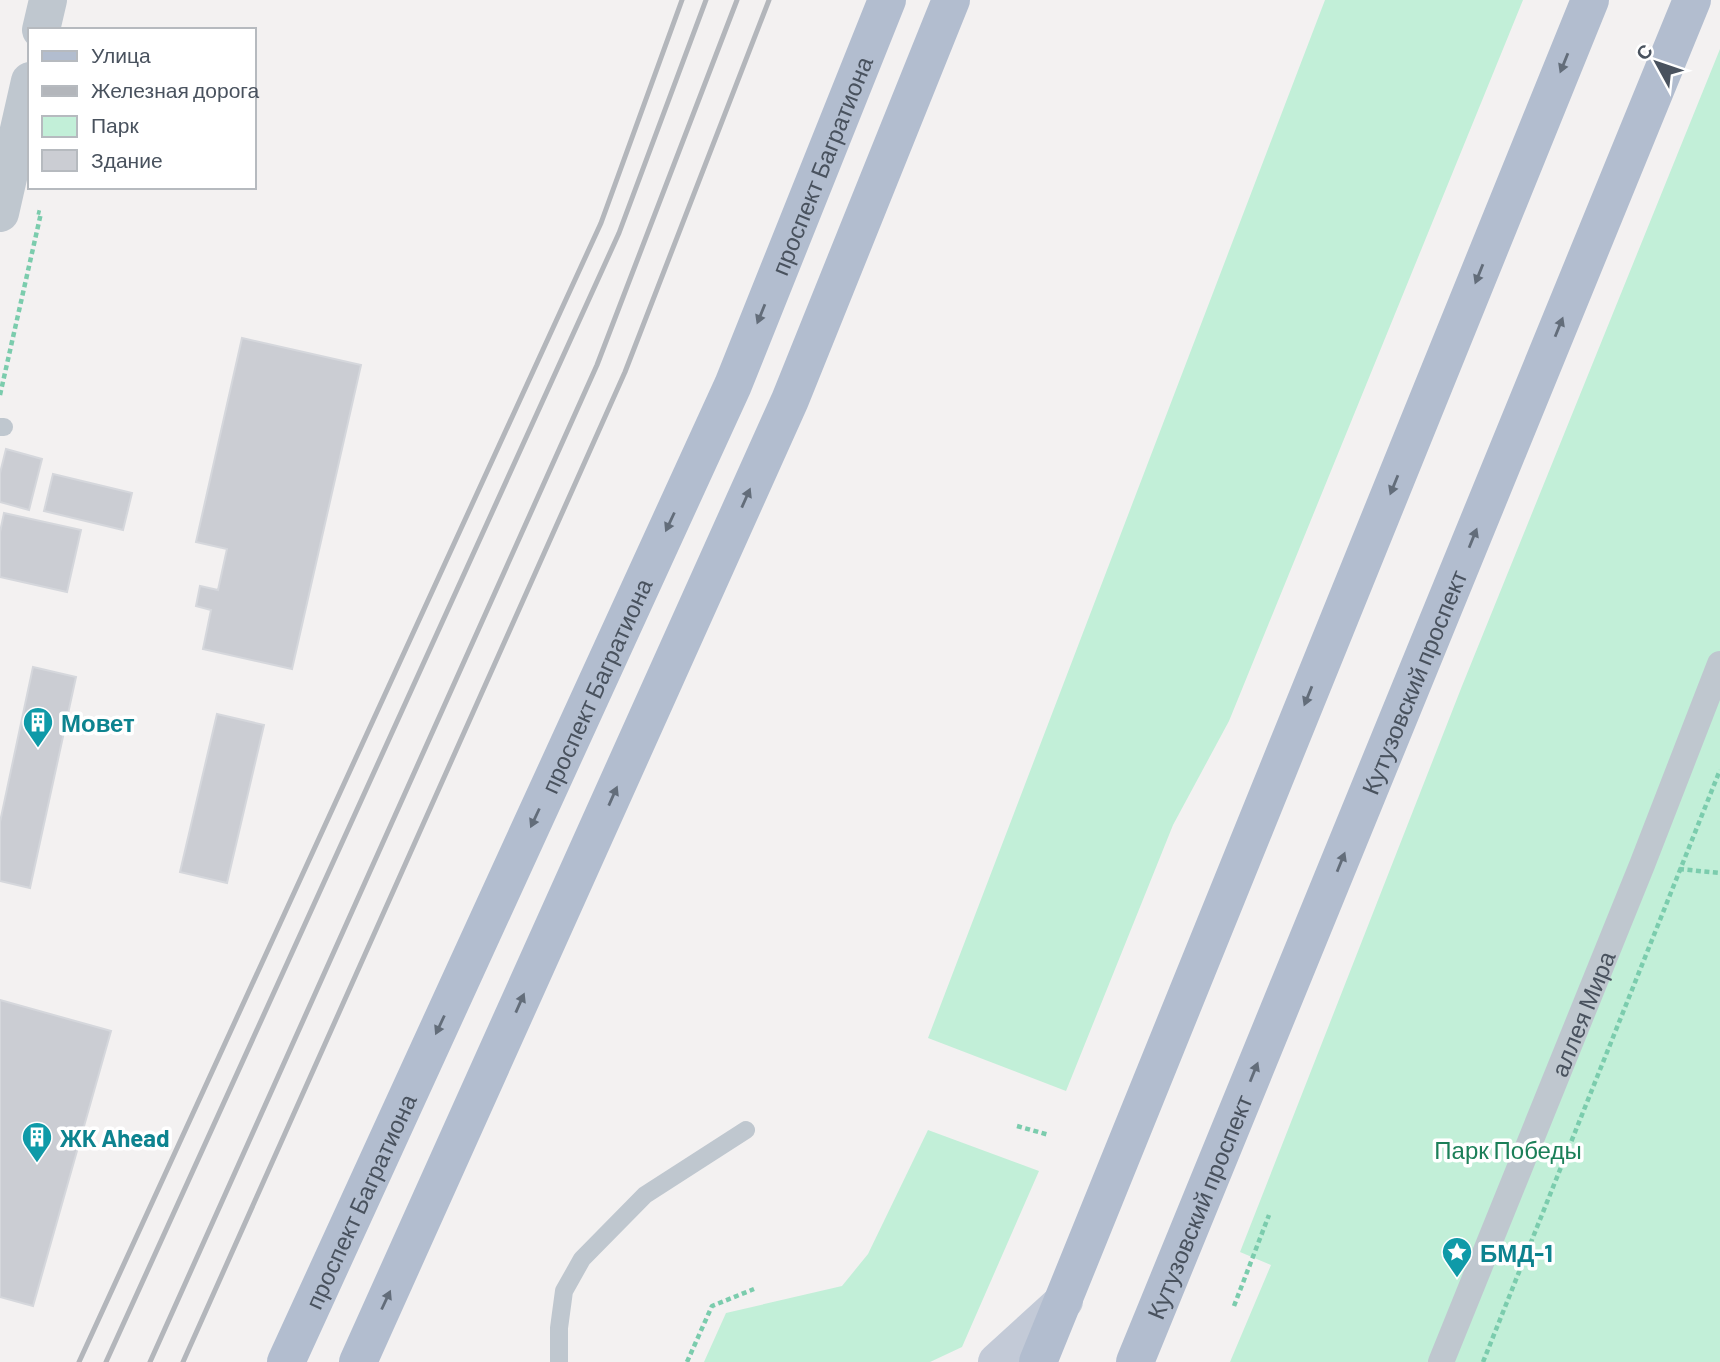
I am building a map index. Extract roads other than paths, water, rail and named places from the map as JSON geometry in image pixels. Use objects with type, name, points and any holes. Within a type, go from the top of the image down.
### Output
[{"type":"main road","name":"проспект Багратиона","points":[[286,1362],[733,385],[887,0]]},
{"type":"main road","points":[[358,1362],[790,400],[951,0]]},
{"type":"main road","points":[[1038,1362],[1590,0]]},
{"type":"main road","name":"Кутузовский проспект","points":[[1135,1362],[1692,0]]},
{"type":"main road","points":[[997,1362],[1064,1301]]},
{"type":"street","points":[[41,28],[48,0]]},
{"type":"street","points":[[0,213],[28,90]]},
{"type":"street","name":"аллея Мира","points":[[1441,1362],[1642,865],[1720,664]]},
{"type":"lane","points":[[559,1362],[559,1328],[564,1291],[582,1259],[645,1195],[746,1130]]},
{"type":"railway","points":[[79,1362],[601,223],[682,0]]},
{"type":"railway","points":[[106,1362],[619,233],[706,0]]},
{"type":"railway","points":[[150,1362],[597,365],[737,0]]},
{"type":"railway","points":[[183,1362],[625,372],[769,0]]},
{"type":"place","name":"Мовет","points":[[38,749]]},
{"type":"place","name":"ЖК Ahead","points":[[37,1164]]},
{"type":"place","name":"БМД-1","points":[[1457,1279]]},
{"type":"park label","name":"Парк Победы","points":[[1508,1149]]}]
